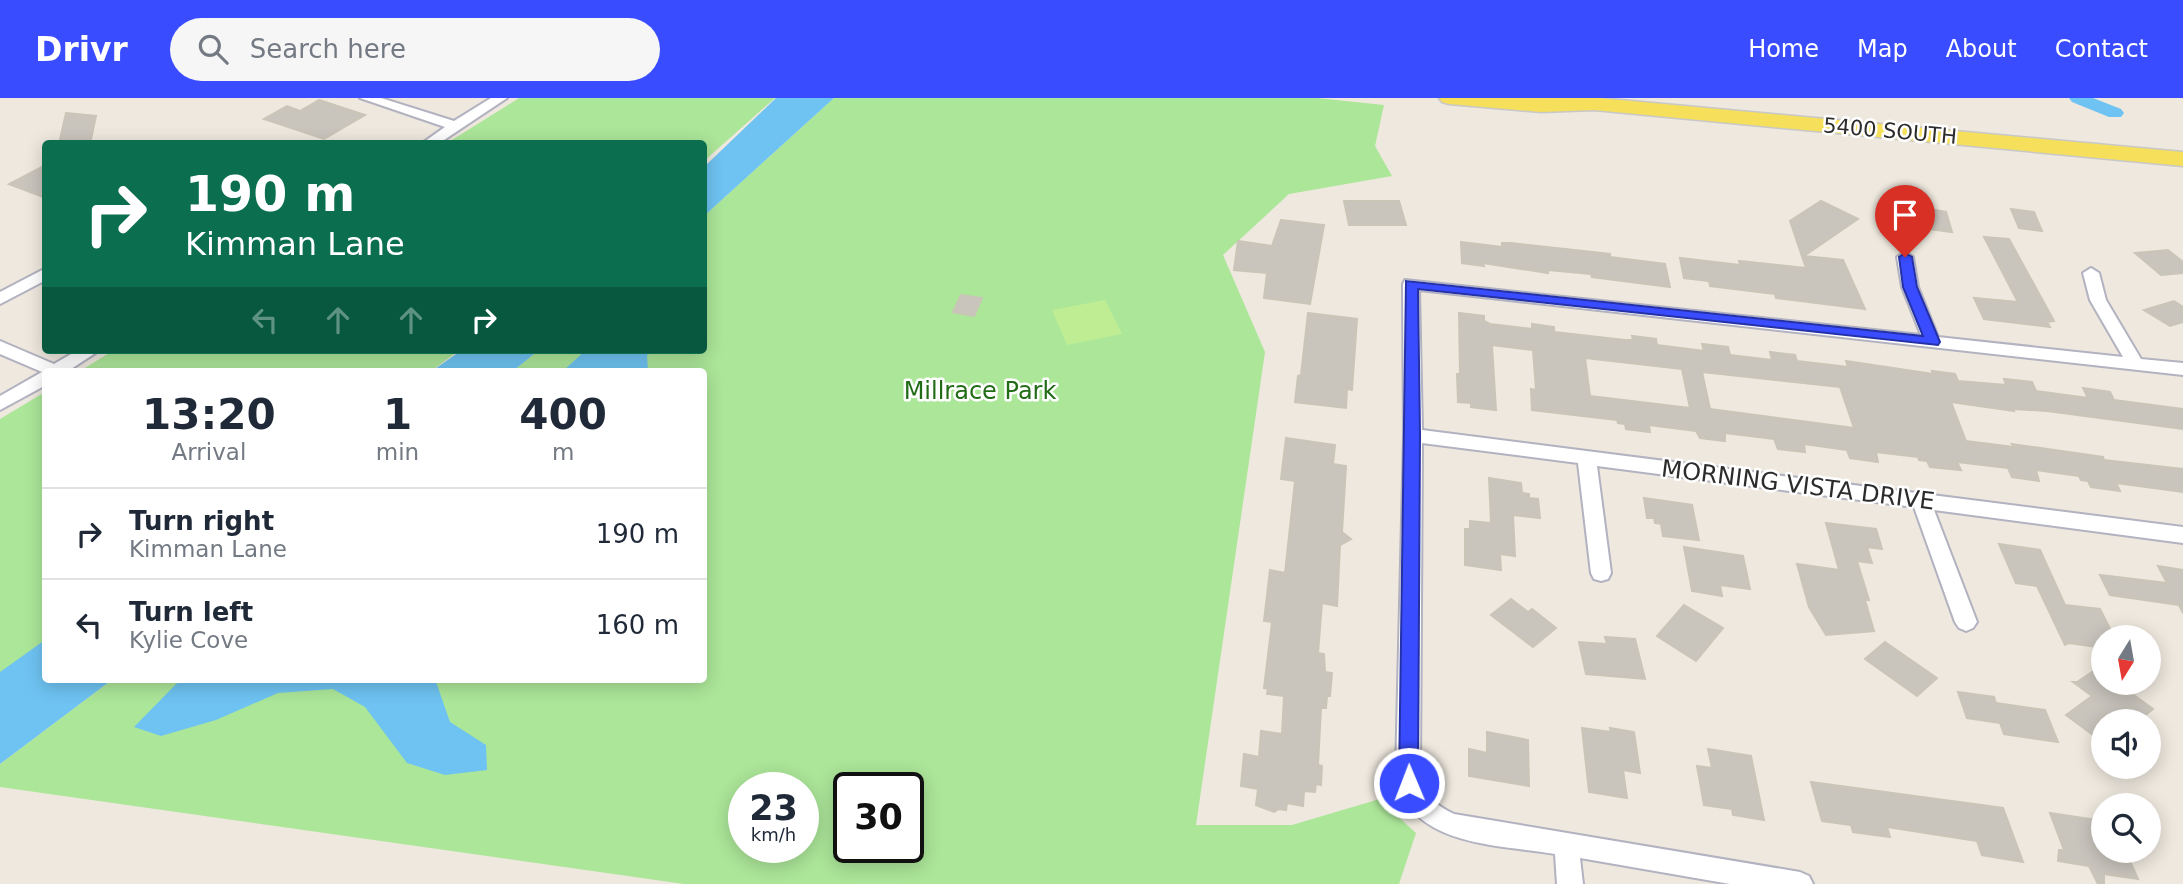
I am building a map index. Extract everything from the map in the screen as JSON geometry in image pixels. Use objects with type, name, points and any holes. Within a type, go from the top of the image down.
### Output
[{"type":"main road","name":"5400 SOUTH","points":[[1449,98],[1541,106],[1597,104]]},
{"type":"main road","name":"5400 SOUTH","points":[[1570,98],[1597,104],[2183,159]]},
{"type":"street","points":[[367,98],[456,126]]},
{"type":"street","points":[[434,140],[500,98]]},
{"type":"street","points":[[1905,257],[1910,287],[1933,342]]},
{"type":"street","points":[[2091,273],[2098,300],[2136,364]]},
{"type":"street","points":[[0,299],[42,275]]},
{"type":"street","points":[[1800,884],[1451,825],[1421,806],[1409,783],[1413,435],[1411,284],[2183,369]]},
{"type":"street","points":[[0,346],[48,368]]},
{"type":"street","points":[[59,368],[84,354]]},
{"type":"street","points":[[0,404],[42,379]]},
{"type":"street","name":"MORNING VISTA DRIVE","points":[[1413,435],[2183,535]]},
{"type":"street","points":[[1587,458],[1601,573]]},
{"type":"street","points":[[1921,501],[1966,622]]},
{"type":"street","points":[[1566,845],[1570,884]]},
{"type":"green space","points":[[519,98],[775,98],[707,158],[707,140],[452,140]]},
{"type":"green space","name":"Millrace Park","points":[[834,98],[1317,98],[1384,105],[1375,146],[1392,176],[1289,194],[1223,255],[1265,352],[1196,825],[1292,825],[1383,798],[1395,814],[1416,833],[1399,884],[684,884],[0,787],[0,764],[108,683],[707,683],[707,368],[517,368],[534,354],[707,354],[707,213]]},
{"type":"green space","points":[[1105,300],[1122,334],[1067,345],[1052,310]]},
{"type":"green space","points":[[108,354],[454,354],[435,368],[85,368]]},
{"type":"green space","points":[[42,394],[42,644],[0,673],[0,419]]},
{"type":"water","points":[[776,98],[834,98],[707,213],[707,164]]},
{"type":"water","points":[[456,354],[534,354],[517,368],[436,368]]},
{"type":"water","points":[[582,354],[650,354],[647,355],[648,368],[566,368]]},
{"type":"water","points":[[42,642],[42,683],[108,683],[0,764],[0,672]]},
{"type":"water","points":[[177,683],[436,683],[450,722],[486,745],[487,770],[445,775],[407,763],[365,707],[333,689],[278,693],[216,720],[161,736],[134,727]]},
{"type":"building","points":[[319,100],[365,115],[324,139],[264,119],[287,106],[300,111]]},
{"type":"building","points":[[66,113],[96,116],[91,140],[60,140]]},
{"type":"building","points":[[42,167],[42,196],[9,184]]},
{"type":"building","points":[[1344,201],[1399,201],[1406,225],[1349,225]]},
{"type":"building","points":[[1821,201],[1858,219],[1804,256],[1843,260],[1865,309],[1776,298],[1775,294],[1710,286],[1709,281],[1684,278],[1680,258],[1740,265],[1739,261],[1806,268],[1790,221]]},
{"type":"building","points":[[1923,208],[1946,212],[1952,232],[1929,229]]},
{"type":"building","points":[[2011,209],[2034,212],[2042,231],[2019,228]]},
{"type":"building","points":[[1281,220],[1324,225],[1310,304],[1264,298],[1267,273],[1234,270],[1238,241],[1272,246]]},
{"type":"building","points":[[1984,237],[2009,239],[2054,321],[2047,322],[2050,327],[1984,319],[1974,298],[2018,302]]},
{"type":"building","points":[[1461,242],[1502,247],[1502,243],[1511,243],[1610,254],[1610,257],[1665,264],[1670,287],[1592,277],[1591,274],[1548,270],[1548,273],[1483,263],[1484,266],[1462,263]]},
{"type":"building","points":[[2168,250],[2183,262],[2183,273],[2161,275],[2135,253]]},
{"type":"building","points":[[961,295],[982,298],[974,316],[953,312]]},
{"type":"building","points":[[2174,301],[2183,307],[2183,322],[2170,326],[2144,310]]},
{"type":"building","points":[[1308,313],[1357,319],[1352,390],[1347,389],[1346,408],[1295,402]]},
{"type":"building","points":[[1459,313],[1484,316],[1484,321],[1490,324],[1532,329],[1532,324],[1554,327],[1554,332],[1625,340],[1633,340],[1632,336],[1656,339],[1657,345],[1704,351],[1702,344],[1728,347],[1730,355],[1772,360],[1770,352],[1795,355],[1797,361],[1848,367],[1846,361],[1933,374],[1932,371],[1955,374],[1958,381],[2006,385],[2004,379],[2032,382],[2036,391],[2088,398],[2083,388],[2110,392],[2114,400],[2183,409],[2183,429],[2047,411],[2013,409],[2014,411],[1951,402],[1966,441],[2014,447],[2012,444],[2103,457],[2104,460],[2183,469],[2183,492],[2116,483],[2120,491],[2091,487],[2088,481],[2081,480],[2079,476],[2036,470],[2039,481],[2012,477],[2008,468],[1957,462],[1961,470],[1930,467],[1927,461],[1919,460],[1918,457],[1876,452],[1878,462],[1850,458],[1847,450],[1804,444],[1805,452],[1778,449],[1774,439],[1725,433],[1725,441],[1700,438],[1696,431],[1649,425],[1650,432],[1626,429],[1625,424],[1618,423],[1617,420],[1532,410],[1531,389],[1536,390],[1533,350],[1492,345],[1496,410],[1471,407],[1471,403],[1458,402],[1457,374],[1460,374]],"holes":[[[1585,358],[1682,369],[1690,408],[1590,396]],[[1702,372],[1840,387],[1854,428],[1710,409]]]},
{"type":"building","points":[[1286,438],[1335,445],[1333,464],[1346,466],[1342,532],[1351,539],[1340,545],[1337,606],[1322,603],[1318,653],[1324,654],[1325,672],[1332,673],[1330,696],[1327,696],[1326,708],[1321,708],[1318,765],[1322,766],[1321,785],[1316,784],[1315,792],[1304,791],[1303,806],[1287,803],[1286,810],[1279,809],[1274,812],[1256,805],[1258,789],[1241,786],[1244,754],[1259,757],[1261,731],[1282,734],[1284,696],[1267,694],[1268,689],[1264,688],[1272,622],[1264,621],[1270,570],[1285,573],[1295,481],[1281,479]]},
{"type":"building","points":[[1489,478],[1521,483],[1522,493],[1529,494],[1529,498],[1538,499],[1540,518],[1513,515],[1515,556],[1500,554],[1501,570],[1465,565],[1465,529],[1470,529],[1470,521],[1491,523]]},
{"type":"building","points":[[1644,498],[1692,505],[1699,540],[1663,536],[1661,524],[1655,523],[1654,518],[1647,518]]},
{"type":"building","points":[[1826,523],[1876,529],[1882,549],[1867,547],[1872,563],[1857,561],[1869,600],[1865,600],[1874,631],[1826,635],[1809,607],[1797,564],[1839,570]]},
{"type":"building","points":[[1999,544],[2040,550],[2065,605],[2100,609],[2108,625],[2091,625],[2091,646],[2069,643],[2065,645],[2037,586],[2016,583]]},
{"type":"building","points":[[1684,547],[1743,556],[1750,589],[1720,585],[1722,596],[1692,591]]},
{"type":"building","points":[[2158,566],[2183,570],[2183,613],[2179,605],[2110,595],[2100,575],[2167,583]]},
{"type":"building","points":[[1511,599],[1528,612],[1532,609],[1556,628],[1533,647],[1491,615]]},
{"type":"building","points":[[1684,605],[1723,628],[1696,661],[1657,636]]},
{"type":"building","points":[[1605,637],[1635,639],[1645,679],[1586,674],[1579,642],[1607,644]]},
{"type":"building","points":[[1885,642],[1937,678],[1917,696],[1865,659]]},
{"type":"building","points":[[2091,673],[2091,695],[2134,695],[2153,709],[2091,709],[2091,733],[2066,715],[2092,696],[2073,682]]},
{"type":"building","points":[[1958,692],[1994,697],[1996,703],[2045,710],[2058,742],[2004,734],[2000,723],[1967,718]]},
{"type":"building","points":[[1582,728],[1611,732],[1610,728],[1634,732],[1640,773],[1623,770],[1627,798],[1589,792]]},
{"type":"building","points":[[1487,732],[1528,740],[1529,786],[1469,776],[1469,749],[1487,753]]},
{"type":"building","points":[[1708,749],[1751,756],[1764,820],[1733,815],[1732,809],[1704,805],[1697,766],[1712,768]]},
{"type":"building","points":[[1811,782],[2003,808],[2023,862],[1982,855],[1977,841],[1887,827],[1890,837],[1853,832],[1851,825],[1822,821]]},
{"type":"building","points":[[2050,813],[2091,819],[2091,863],[2131,863],[2138,879],[2104,874],[2104,884],[2098,884],[2089,866],[2058,861],[2059,850],[2064,850]]},
{"type":"waterway","points":[[2078,98],[2115,113]]},
{"type":"route","points":[[1409,783],[1413,435],[1411,284],[1933,342],[1910,287],[1905,257]]}]
